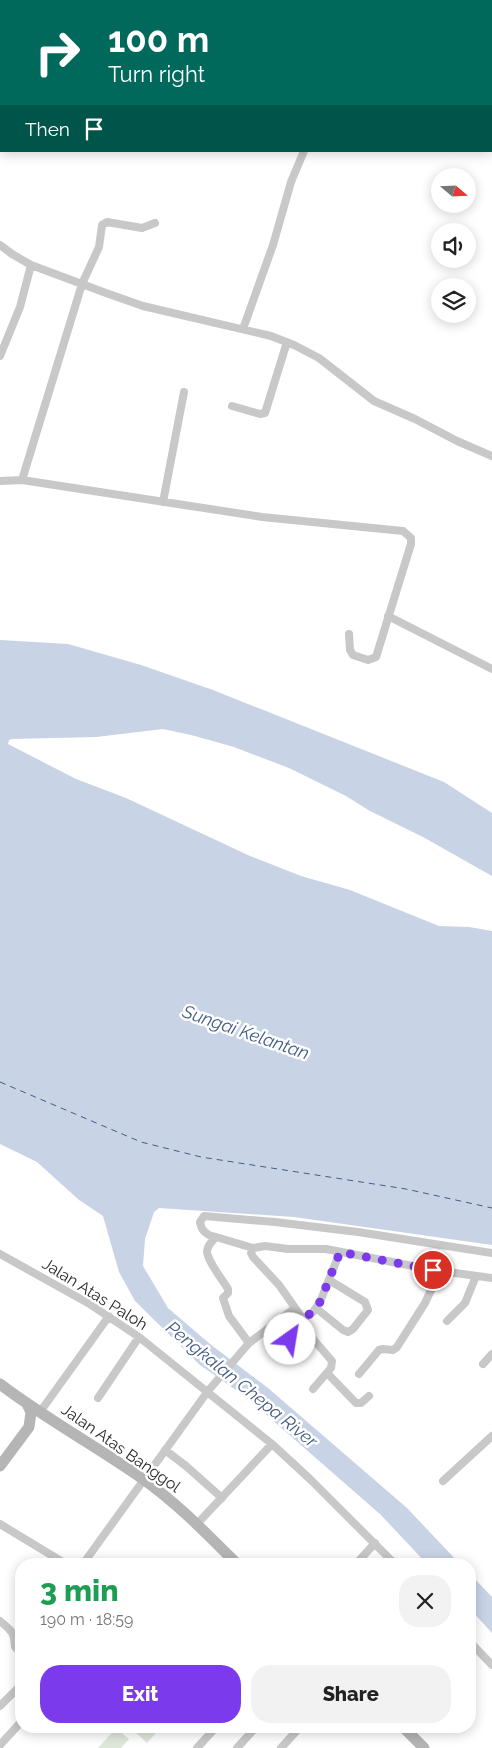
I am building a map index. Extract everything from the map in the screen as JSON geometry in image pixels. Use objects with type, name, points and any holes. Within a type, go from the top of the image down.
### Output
[{"type":"main road","name":"Jalan Atas Banggol","points":[[0,1384],[26,1404],[144,1480],[197,1524],[231,1558]]},
{"type":"main road","points":[[0,1466],[29,1427],[31,1412],[26,1404]]},
{"type":"main road","points":[[29,1427],[44,1423],[60,1426]]},
{"type":"main road","points":[[409,1733],[424,1748]]},
{"type":"street","points":[[243,329],[304,152]]},
{"type":"street","points":[[22,480],[82,284],[99,247],[102,227],[107,222],[142,228],[155,223]]},
{"type":"street","points":[[0,245],[31,265],[143,306],[243,329],[287,342],[319,358],[374,401],[492,456]]},
{"type":"street","points":[[0,356],[20,307],[31,265]]},
{"type":"street","points":[[232,406],[260,414],[265,413],[287,342]]},
{"type":"street","points":[[163,502],[184,392]]},
{"type":"street","points":[[0,481],[22,480],[262,517],[402,531],[411,538],[411,544],[377,655],[374,659],[368,660],[352,654],[349,634]]},
{"type":"street","points":[[388,616],[492,669]]},
{"type":"street","points":[[492,1253],[358,1232],[275,1222],[204,1216],[200,1222],[202,1229],[211,1236],[253,1248],[265,1246],[288,1249],[318,1249],[433,1270],[492,1278]]},
{"type":"street","points":[[216,1237],[207,1252],[228,1289],[228,1293],[224,1298],[229,1316],[246,1346]]},
{"type":"street","points":[[253,1248],[253,1257],[279,1285],[296,1308],[302,1322],[332,1361],[332,1366],[314,1389]]},
{"type":"street","points":[[276,1355],[302,1322],[316,1308],[340,1252]]},
{"type":"street","name":"Jalan Atas Paloh","points":[[1,1256],[109,1316],[139,1337],[272,1444],[389,1558]]},
{"type":"street","points":[[359,1374],[379,1350],[393,1350],[397,1347],[425,1303],[431,1290],[430,1280],[433,1270]]},
{"type":"street","points":[[447,1320],[464,1303],[476,1276]]},
{"type":"street","points":[[316,1308],[348,1332],[353,1329],[368,1310],[365,1302],[329,1280]]},
{"type":"street","points":[[87,1558],[218,1378],[246,1346],[296,1308]]},
{"type":"street","points":[[40,1412],[109,1316]]},
{"type":"street","points":[[98,1398],[139,1337]]},
{"type":"street","points":[[482,1364],[492,1354]]},
{"type":"street","points":[[327,1373],[356,1403],[361,1403],[369,1396]]},
{"type":"street","points":[[443,1480],[492,1436]]},
{"type":"street","points":[[197,1524],[272,1444]]},
{"type":"street","points":[[165,1450],[222,1498]]},
{"type":"street","points":[[0,1524],[56,1558]]},
{"type":"street","points":[[362,1558],[375,1544]]},
{"type":"street","points":[[0,1622],[12,1631],[15,1637]]},
{"type":"street","points":[[476,1648],[492,1665]]},
{"type":"street","points":[[0,1706],[15,1691]]},
{"type":"street","points":[[0,1745],[15,1729]]},
{"type":"street","points":[[197,1748],[211,1733]]},
{"type":"street","points":[[237,1748],[251,1733]]},
{"type":"street","points":[[281,1748],[295,1733]]},
{"type":"green space","points":[[112,1733],[122,1733],[129,1739],[121,1748],[98,1748]]},
{"type":"green space","points":[[136,1733],[156,1733],[147,1743]]},
{"type":"water","points":[[0,640],[68,644],[141,665],[213,690],[444,782],[492,813],[492,876],[423,837],[370,811],[346,796],[289,768],[234,747],[191,735],[163,729],[96,737],[12,739],[9,740],[8,744],[76,779],[126,798],[250,856],[301,876],[350,890],[439,926],[469,927],[492,931],[492,1245],[294,1217],[159,1208],[154,1212],[145,1239],[143,1266],[168,1308],[210,1344],[268,1388],[407,1508],[454,1558],[421,1558],[381,1515],[246,1397],[200,1365],[135,1301],[119,1272],[103,1216],[79,1200],[37,1162],[0,1144]]},
{"type":"water","points":[[476,1580],[492,1597],[492,1633],[476,1616]]},
{"type":"ferry route","points":[[0,1082],[141,1142],[201,1157],[406,1189],[492,1208]]},
{"type":"route","points":[[290,1339],[301,1325],[303,1318],[313,1312],[320,1302],[340,1252],[433,1270]]},
{"type":"water label","name":"Sungai Kelantan","points":[[246,1032]]},
{"type":"water label","name":"Pengkalan Chepa River","points":[[242,1384]]}]
